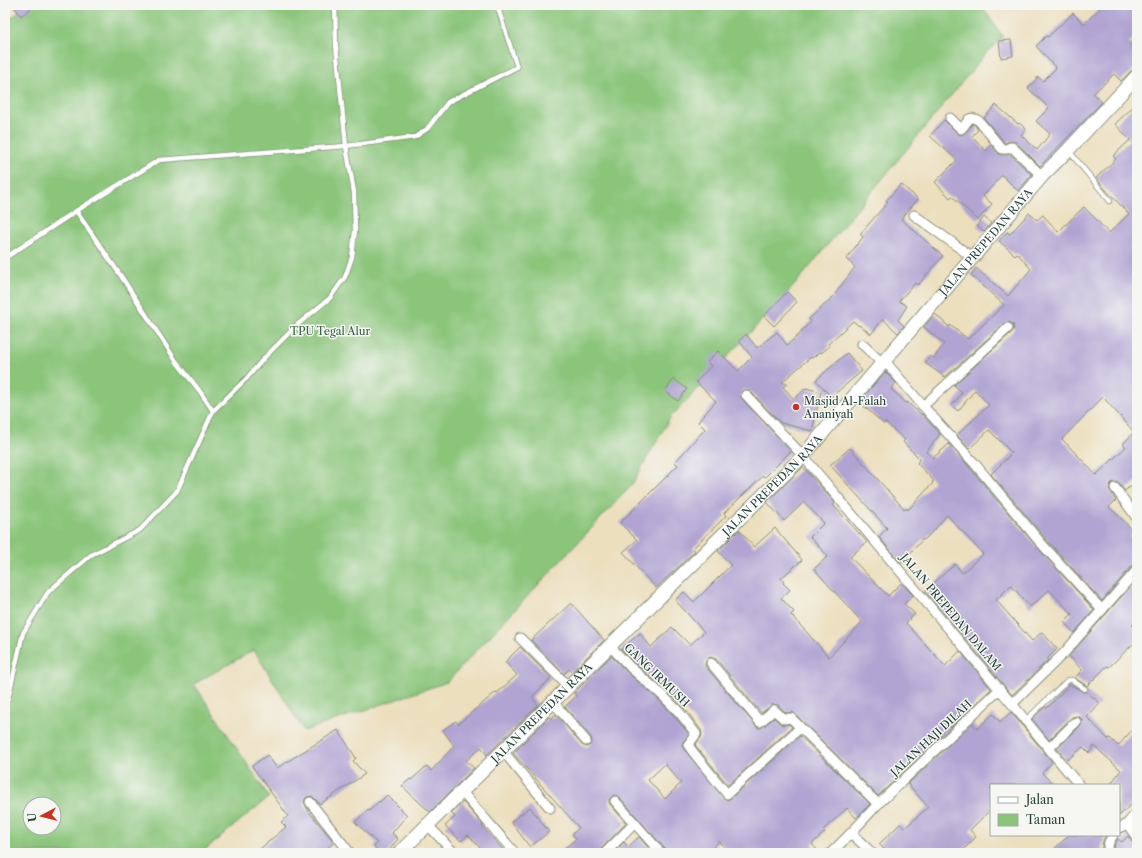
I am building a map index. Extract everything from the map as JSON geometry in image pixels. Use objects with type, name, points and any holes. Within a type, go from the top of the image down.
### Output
[{"type":"street","name":"JALAN PREPEDAN RAYA","points":[[399,853],[803,456],[1042,176],[1137,76]]},
{"type":"street","points":[[950,118],[961,129],[969,119],[972,118],[979,121],[1002,149],[1012,147],[1042,176]]},
{"type":"street","points":[[914,215],[972,257]]},
{"type":"street","points":[[923,406],[1008,328]]},
{"type":"street","points":[[862,344],[883,361],[975,464],[1040,542],[1102,610]]},
{"type":"street","name":"JALAN PREPEDAN DALAM","points":[[746,395],[803,456],[1078,784]]},
{"type":"street","points":[[1115,488],[1137,518]]},
{"type":"street","points":[[1012,704],[1065,652],[1137,570]]},
{"type":"street","points":[[520,638],[568,687]]},
{"type":"street","name":"GANG IRMUSH","points":[[610,646],[630,667],[680,713],[696,734],[688,745],[727,794],[800,728]]},
{"type":"street","points":[[711,663],[760,722],[774,710],[784,719],[791,718],[878,804],[831,853]]},
{"type":"street","name":"JALAN HAJI DILAH","points":[[878,804],[1000,689]]},
{"type":"street","points":[[553,702],[586,741]]},
{"type":"street","points":[[1049,748],[1076,722]]},
{"type":"street","points":[[503,751],[550,808]]},
{"type":"street","points":[[462,792],[515,853]]},
{"type":"street","points":[[615,801],[661,853]]},
{"type":"street","points":[[310,802],[350,853]]},
{"type":"street","points":[[1137,812],[1123,826],[1137,838]]},
{"type":"street","points":[[605,853],[635,823]]},
{"type":"street","points":[[428,825],[454,853]]},
{"type":"street","points":[[851,833],[872,853]]},
{"type":"street","points":[[1107,853],[1109,842],[1112,836]]},
{"type":"lane","points":[[5,700],[8,699],[23,632],[48,592],[91,555],[140,530],[177,491],[213,411],[297,325],[330,298],[345,277],[352,257],[355,231],[354,192],[346,146],[335,35],[335,5]]},
{"type":"lane","points":[[5,258],[76,211],[159,160],[346,146],[414,137],[427,129],[448,102],[517,67],[497,5]]},
{"type":"lane","points":[[1068,150],[1110,201]]},
{"type":"lane","points":[[76,211],[121,276],[176,361],[199,390],[213,411]]},
{"type":"lane","points":[[1026,720],[1068,680],[1072,680],[1085,689]]},
{"type":"green space","name":"TPU Tegal Alur","points":[[28,5],[981,5],[1003,37],[987,52],[793,287],[670,418],[631,486],[447,682],[304,731],[254,650],[194,684],[269,797],[201,853],[5,853],[5,22]]},
{"type":"building","points":[[13,5],[36,5],[21,16]]},
{"type":"building","points":[[1103,5],[1126,5],[1130,10],[1137,5],[1137,36],[1129,43],[1137,54],[1137,68],[1131,71],[1121,81],[1114,74],[1093,94],[1102,102],[1040,166],[1016,142],[1010,141],[1005,143],[984,118],[996,105],[1026,129],[1021,135],[1037,150],[1050,134],[1036,121],[1049,108],[1028,88],[1038,77],[1043,81],[1056,68],[1036,46],[1046,36],[1048,37],[1073,13],[1084,24]]},
{"type":"building","points":[[1011,40],[1013,56],[1001,58],[999,41]]},
{"type":"building","points":[[1137,103],[1137,481],[1125,491],[1118,483],[1111,483],[1109,489],[1116,500],[1109,507],[1135,533],[1130,537],[1137,544],[1137,564],[1132,566],[1102,601],[1045,538],[991,474],[1012,453],[989,430],[969,449],[957,435],[989,405],[975,390],[958,411],[952,406],[962,392],[954,385],[1012,332],[1014,329],[1013,324],[1009,322],[1004,324],[945,377],[925,363],[930,356],[934,358],[944,344],[924,327],[935,314],[949,327],[950,325],[968,339],[1004,305],[971,275],[976,268],[1008,296],[1031,269],[1017,253],[1015,255],[999,241],[1007,232],[1010,234],[1029,213],[1037,220],[1043,215],[1058,232],[1084,207],[1109,233],[1129,214],[1096,178],[1116,159],[1113,156],[1130,140],[1115,124]],"holes":[[[1103,397],[1134,432],[1123,444],[1126,447],[1096,475],[1062,439]]]},
{"type":"building","points":[[944,120],[960,135],[965,133],[973,124],[975,125],[978,130],[972,136],[986,151],[991,145],[1000,155],[1010,154],[1032,175],[1018,191],[1002,175],[983,196],[992,204],[978,220],[952,196],[950,198],[935,182],[957,160],[930,136]]},
{"type":"building","points":[[901,184],[918,199],[901,219],[943,256],[918,285],[915,283],[899,301],[907,306],[898,320],[904,326],[898,333],[883,319],[871,334],[853,321],[828,344],[830,346],[821,353],[820,352],[812,358],[811,357],[782,382],[787,384],[783,387],[794,399],[806,388],[821,392],[812,431],[781,423],[750,391],[745,389],[742,391],[740,396],[742,399],[791,451],[765,477],[763,476],[724,513],[726,516],[693,548],[695,551],[656,588],[623,552],[637,540],[620,523],[678,465],[675,462],[705,429],[698,422],[716,401],[696,382],[711,366],[707,362],[718,351],[738,371],[752,357],[739,341],[746,334],[757,348],[777,332],[787,345],[802,332],[801,331],[811,322],[809,319],[832,298],[855,267],[846,259],[863,237],[860,234],[888,202],[886,201]]},
{"type":"building","points":[[984,217],[991,223],[984,232],[977,226]]},
{"type":"building","points":[[787,292],[797,302],[774,326],[764,316]]},
{"type":"building","points":[[847,353],[862,371],[831,397],[816,380]]},
{"type":"building","points":[[885,372],[896,383],[891,389],[906,403],[907,402],[922,414],[940,434],[926,452],[933,458],[949,444],[1036,546],[1094,610],[1074,633],[1064,622],[1072,614],[1049,590],[1030,607],[1011,585],[996,600],[1032,641],[1042,632],[1057,649],[1047,659],[1048,660],[1012,695],[925,591],[955,564],[962,573],[983,554],[947,515],[901,563],[879,537],[887,528],[830,465],[850,448],[905,510],[907,508],[908,510],[933,483],[932,482],[934,481],[917,463],[920,459],[903,442],[905,440],[859,402]]},
{"type":"building","points":[[674,379],[687,389],[678,401],[665,391]]},
{"type":"building","points":[[803,467],[835,503],[833,505],[867,542],[850,557],[888,596],[901,583],[913,595],[904,604],[915,614],[906,623],[945,666],[960,651],[991,689],[878,796],[793,712],[786,713],[778,705],[773,704],[761,713],[716,659],[710,657],[706,661],[706,667],[758,728],[761,728],[774,718],[782,725],[789,724],[792,727],[728,785],[695,745],[701,738],[702,733],[685,709],[666,690],[634,663],[621,649],[640,633],[651,647],[672,627],[690,645],[704,632],[675,600],[684,592],[694,602],[731,565],[718,551],[739,530],[754,547],[775,528],[802,560],[781,578],[784,582],[783,583],[790,590],[781,598],[794,612],[791,615],[829,657],[862,622],[814,569],[828,556],[810,537],[824,523],[804,502],[784,521],[767,502]]},
{"type":"building","points":[[1137,579],[1137,620],[1132,625],[1137,630],[1137,640],[1087,686],[1075,678],[1082,670],[1069,656]]},
{"type":"building","points":[[571,603],[604,640],[572,672],[569,669],[564,674],[531,640]]},
{"type":"building","points":[[520,647],[551,678],[532,697],[538,705],[487,755],[481,747],[466,761],[474,768],[430,812],[402,786],[427,766],[431,771],[454,746],[443,730],[456,721],[458,724],[517,675],[505,662]]},
{"type":"building","points":[[611,656],[658,699],[689,734],[683,742],[683,748],[725,799],[728,800],[731,798],[800,736],[870,804],[856,818],[847,808],[823,830],[825,832],[812,844],[820,853],[730,853],[719,841],[709,852],[706,848],[700,853],[667,853],[619,797],[614,795],[609,799],[609,803],[626,823],[599,853],[558,853],[576,839],[572,834],[579,828],[513,753],[549,717],[551,719],[556,714],[582,745],[587,747],[590,745],[592,740],[591,737],[565,707],[576,696],[574,693]],"holes":[[[665,764],[681,783],[665,799],[648,780]]]},
{"type":"building","points":[[1070,684],[1083,692],[1087,692],[1100,703],[1087,717],[1108,739],[1110,738],[1118,746],[1132,730],[1137,735],[1137,799],[1120,815],[1120,784],[1111,784],[1121,770],[1094,746],[1089,753],[1083,747],[1067,760],[1057,749],[1080,726],[1082,721],[1081,718],[1077,716],[1072,717],[1049,740],[1032,719],[1045,707],[1047,708]]},
{"type":"building","points":[[1011,712],[1052,762],[1042,773],[1053,784],[990,784],[990,810],[970,830],[976,837],[960,853],[888,853],[879,844],[900,824],[905,828],[928,807],[908,784],[972,723],[977,729],[993,714],[1000,722]]},
{"type":"building","points":[[338,730],[356,758],[353,761],[365,774],[320,804],[312,796],[307,797],[304,802],[309,812],[334,842],[322,853],[255,853],[286,827],[281,822],[288,816],[252,766],[267,755],[277,768]]},
{"type":"building","points":[[387,795],[407,815],[392,833],[398,839],[387,853],[381,853],[374,847],[377,843],[355,822]]},
{"type":"building","points":[[463,802],[506,853],[485,853],[468,835],[461,841],[445,826],[455,817],[451,813]]},
{"type":"building","points":[[530,807],[549,832],[530,847],[511,822]]},
{"type":"building","points":[[1068,836],[1106,836],[1101,853],[1050,853]]},
{"type":"building","points":[[1128,836],[1132,842],[1137,844],[1137,853],[1113,853],[1118,839],[1122,842]]},
{"type":"building","points":[[639,837],[653,853],[613,853],[624,842],[628,847]]},
{"type":"place","name":"Masjid Al-Falah Ananiyah","points":[[796,407]]}]
